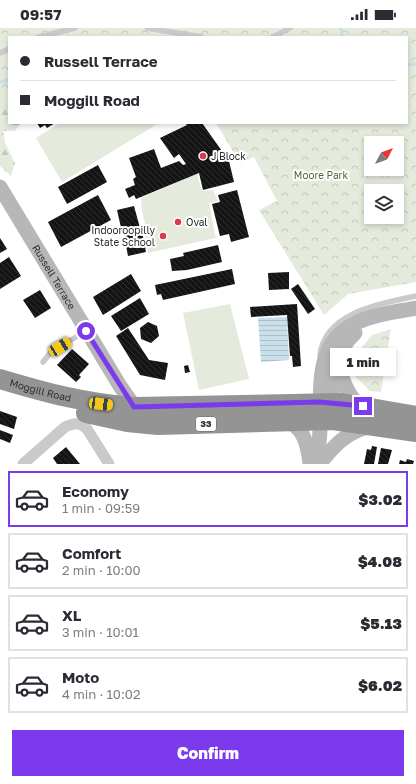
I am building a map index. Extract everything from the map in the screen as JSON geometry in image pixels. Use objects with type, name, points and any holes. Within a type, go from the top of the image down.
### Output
[{"type":"highway","name":"Moggill Road","points":[[0,379],[81,401],[134,407],[325,411],[378,425],[416,432]]},
{"type":"highway","name":"Moggill Road","points":[[0,392],[110,419],[149,425],[282,420],[325,411],[363,406],[416,416]]},
{"type":"street","name":"Russell Terrace","points":[[0,187],[86,331],[134,407],[149,425]]},
{"type":"street","points":[[316,464],[328,445],[322,370],[329,350],[341,333],[357,323],[381,315],[416,308]]},
{"type":"street","points":[[325,411],[342,347],[357,331],[381,315]]},
{"type":"street","points":[[342,347],[340,363],[343,378],[352,397],[363,406]]},
{"type":"street","points":[[282,420],[291,423],[299,429],[316,464]]},
{"type":"street","points":[[23,464],[65,427],[73,424],[82,424],[87,429],[109,464]]},
{"type":"street","points":[[316,464],[346,436],[360,429],[378,425]]},
{"type":"lane","points":[[43,36],[75,28]]},
{"type":"lane","points":[[147,28],[195,36]]},
{"type":"lane","points":[[274,36],[290,28]]},
{"type":"lane","points":[[322,370],[320,355],[322,345],[333,330],[343,320],[362,309],[416,296]]},
{"type":"lane","points":[[43,362],[51,352],[86,331]]},
{"type":"green space","name":"Moore Park","points":[[0,28],[416,28],[416,282],[348,294],[324,315],[259,210],[277,201],[254,157],[240,163],[217,124],[408,124],[408,36],[8,36],[8,99],[0,103]]},
{"type":"green space","points":[[0,57],[8,57],[8,124],[20,124],[15,131],[3,131],[5,143],[15,163],[11,176],[0,166]]},
{"type":"green space","points":[[58,124],[157,124],[62,182],[36,138]]},
{"type":"green space","name":"Oval","points":[[197,174],[202,191],[213,190],[218,201],[209,203],[216,238],[148,253],[145,238],[147,232],[142,211],[141,198]]},
{"type":"green space","points":[[230,304],[249,379],[199,390],[183,313]]},
{"type":"green space","points":[[391,329],[381,392],[370,391],[355,376],[358,352],[372,335]]},
{"type":"water","points":[[287,317],[289,360],[261,362],[258,318]]},
{"type":"building","points":[[38,124],[53,124],[47,128],[45,125],[40,128]]},
{"type":"building","name":"J Block","points":[[186,124],[203,124],[229,161],[234,182],[203,190],[199,173],[136,199],[134,195],[129,198],[125,189],[135,185],[133,179],[136,177],[129,158],[154,149],[161,168],[179,161],[183,165],[186,164],[179,154],[174,158],[160,138],[187,125]]},
{"type":"building","points":[[98,165],[107,182],[67,204],[58,187]]},
{"type":"building","points":[[237,190],[249,237],[231,242],[229,234],[220,236],[212,204],[220,202],[218,195]]},
{"type":"building","points":[[98,195],[111,220],[61,247],[48,222]]},
{"type":"building","points":[[134,206],[140,228],[122,232],[117,210]]},
{"type":"building","points":[[142,231],[146,252],[128,256],[124,235]]},
{"type":"building","points":[[0,238],[7,249],[0,253]]},
{"type":"building","points":[[218,245],[222,262],[187,270],[172,271],[170,259],[184,256],[183,253]]},
{"type":"building","points":[[9,257],[21,276],[0,289],[0,263]]},
{"type":"building","points":[[232,269],[235,284],[163,300],[161,294],[157,295],[155,285]]},
{"type":"building","points":[[289,272],[289,289],[269,290],[268,273]]},
{"type":"building","points":[[131,274],[141,291],[103,315],[93,297]]},
{"type":"building","points":[[298,284],[315,309],[308,314],[291,289]]},
{"type":"building","points":[[40,290],[51,308],[35,318],[23,300]]},
{"type":"building","points":[[140,298],[149,314],[121,331],[111,316]]},
{"type":"building","points":[[297,304],[301,366],[293,367],[292,356],[290,356],[287,315],[251,317],[250,307]]},
{"type":"building","points":[[148,322],[157,326],[159,336],[151,343],[141,339],[140,328]]},
{"type":"building","points":[[128,328],[149,360],[168,363],[165,380],[140,375],[116,336]]},
{"type":"building","points":[[72,349],[89,364],[79,375],[81,377],[76,382],[57,365]]},
{"type":"building","points":[[188,365],[190,372],[185,373],[184,366]]},
{"type":"building","points":[[0,411],[17,417],[14,429],[0,424]]},
{"type":"building","points":[[0,430],[13,435],[10,443],[0,439]]},
{"type":"building","points":[[372,446],[377,447],[374,464],[364,464],[367,449],[371,450]]},
{"type":"building","points":[[66,447],[80,464],[57,464],[53,458]]},
{"type":"building","points":[[381,448],[392,450],[388,464],[378,464]]},
{"type":"building","points":[[407,459],[414,461],[413,464],[399,464],[400,460],[406,462]]},
{"type":"waterway","points":[[341,28],[342,36]]},
{"type":"waterway","points":[[408,65],[416,64]]},
{"type":"waterway","points":[[0,82],[8,80]]},
{"type":"place","name":"J Block","points":[[203,156]]},
{"type":"place","name":"Oval","points":[[178,222]]},
{"type":"place","name":"Indooroopilly State School","points":[[163,236]]},
{"type":"route","points":[[86,331],[134,407],[319,402],[363,406]]}]
